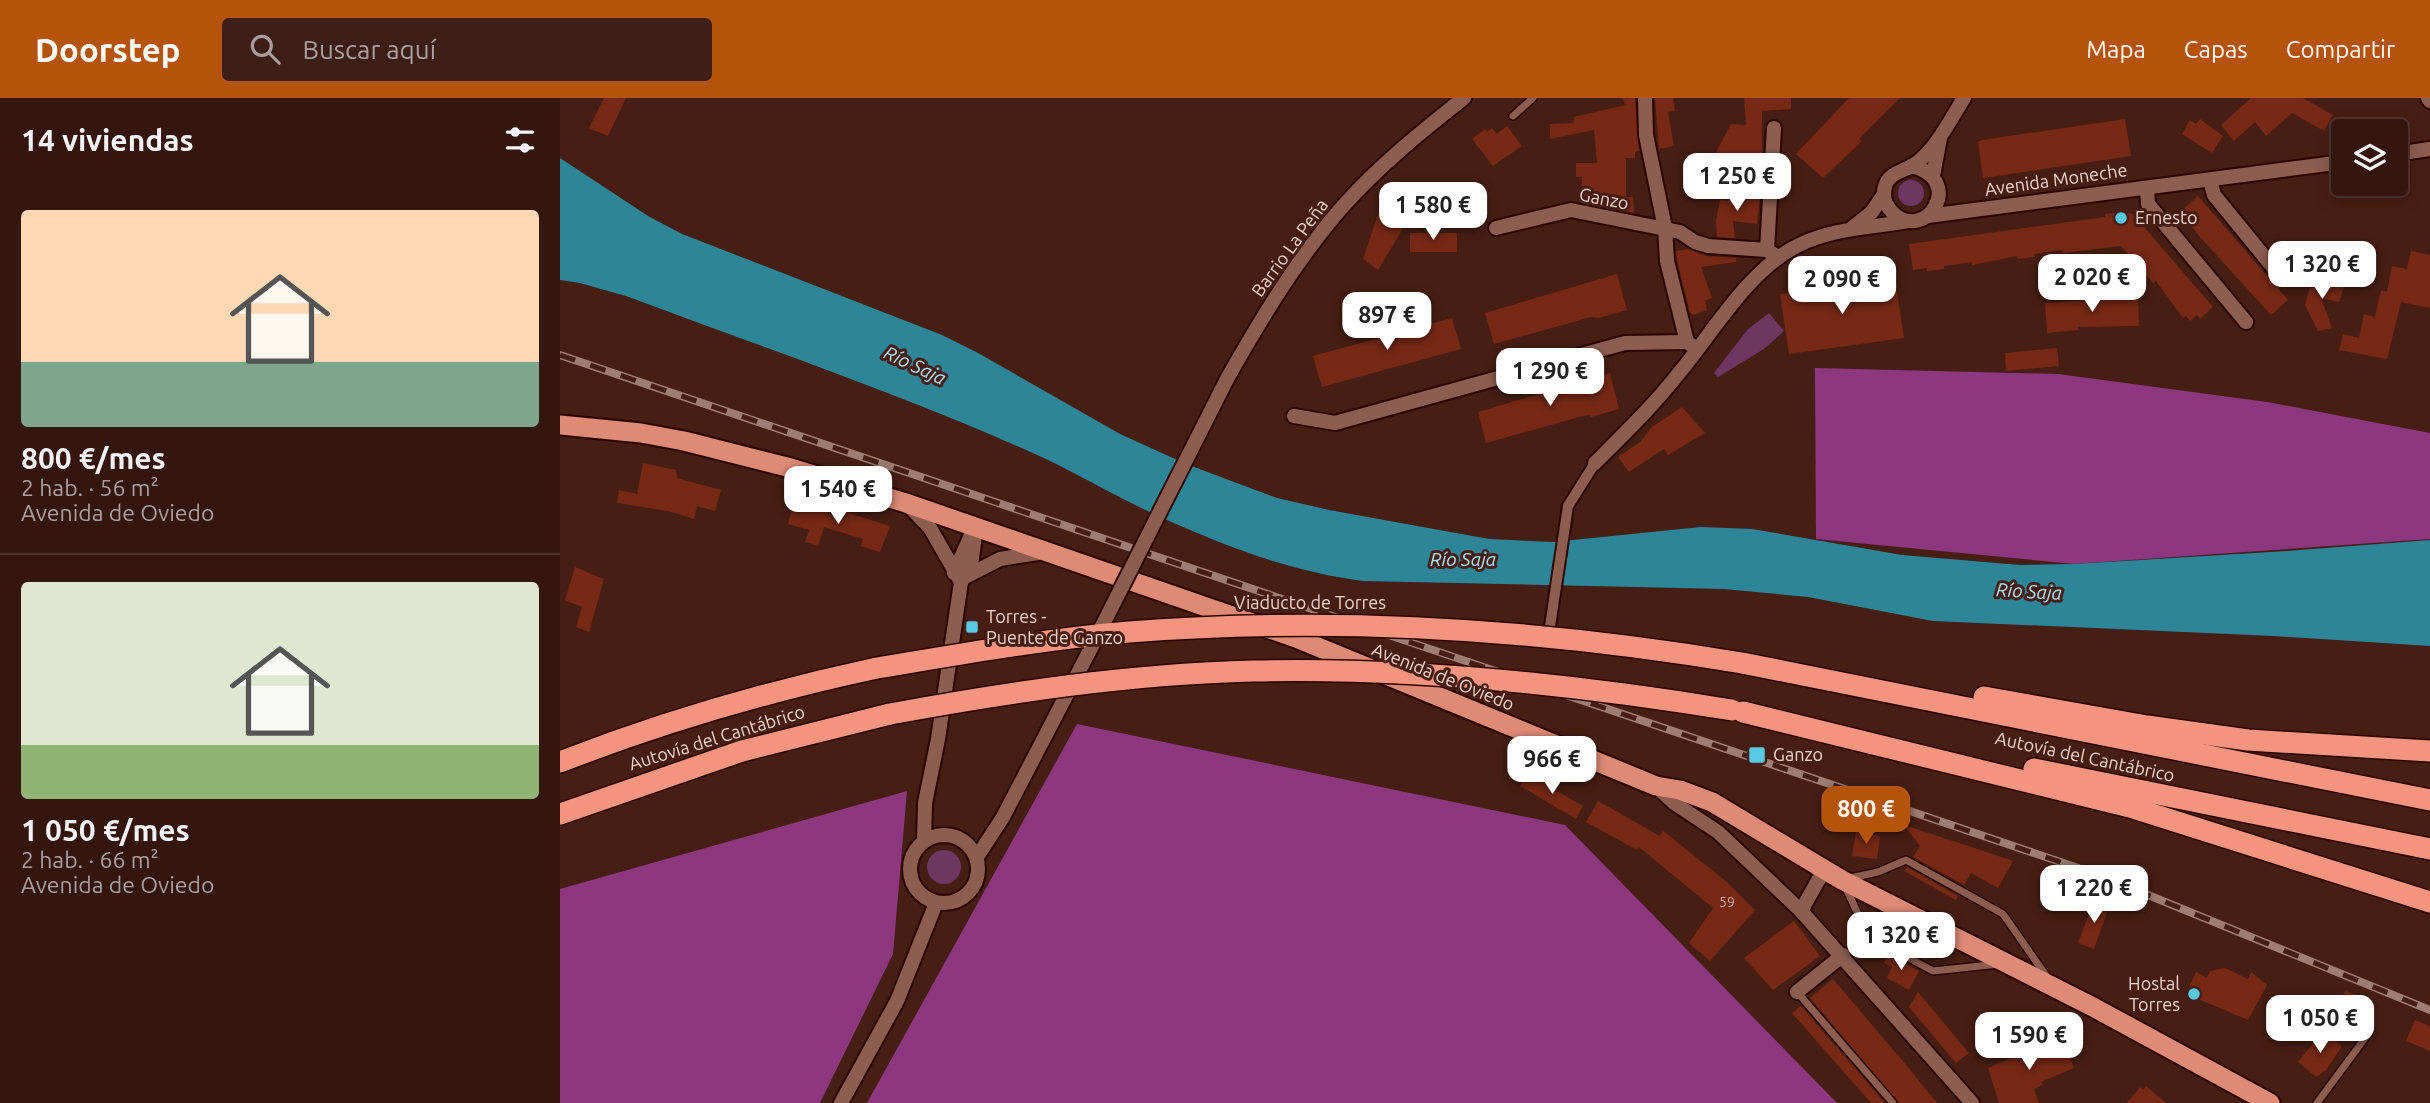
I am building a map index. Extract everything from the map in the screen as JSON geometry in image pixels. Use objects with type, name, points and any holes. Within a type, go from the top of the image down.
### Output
[{"type":"highway","name":"Avenida de Oviedo","points":[[560,425],[641,433],[684,441],[791,468],[905,503],[1296,638],[1656,786],[1680,790],[1712,802],[1842,880],[2055,988],[2262,1101]]},
{"type":"highway","name":"Viaducto de Torres","points":[[877,668],[1127,632],[1305,624],[1411,626],[1530,635],[1646,648],[1742,663]]},
{"type":"highway","points":[[1742,663],[1875,679],[2216,737],[2319,746],[2430,751]]},
{"type":"highway","name":"Autovía del Cantábrico","points":[[1742,663],[2430,800]]},
{"type":"highway","name":"Autovía del Cantábrico","points":[[560,762],[738,702],[877,668]]},
{"type":"highway","name":"Autovía del Cantábrico","points":[[560,814],[742,751],[890,714],[1090,684],[1209,673],[1318,670],[1518,681],[1643,695],[1737,711],[2430,849]]},
{"type":"highway","points":[[1737,711],[2130,807],[2430,902]]},
{"type":"street","name":"Barrio La Peña","points":[[977,857],[1003,817],[1227,379],[1256,329],[1297,267],[1352,197],[1382,167],[1464,98]]},
{"type":"street","name":"Ganzo","points":[[1645,98],[1646,135],[1665,228],[1667,261],[1692,346]]},
{"type":"street","points":[[1852,228],[1872,212],[1884,194],[1888,180],[1898,170],[1912,166],[1941,136],[1964,98]]},
{"type":"street","points":[[1548,645],[1550,615],[1568,506],[1595,463],[1665,390],[1692,346],[1758,274],[1773,253],[1774,128]]},
{"type":"street","points":[[1665,228],[1680,232],[1695,242],[1708,246],[1773,253],[1852,228],[1928,216],[1935,209],[1939,198],[1936,181],[1941,136]]},
{"type":"street","points":[[2408,153],[2430,149]]},
{"type":"street","name":"Avenida Moneche","points":[[1928,216],[2331,164]]},
{"type":"street","points":[[1912,166],[1923,169],[1936,181]]},
{"type":"street","points":[[2210,180],[2214,195],[2281,277]]},
{"type":"street","name":"Avenida Moneche","points":[[1936,181],[1951,202],[1971,211]]},
{"type":"street","name":"Avenida Moneche","points":[[2147,188],[2148,204],[2246,322]]},
{"type":"street","points":[[1884,194],[1888,208],[1898,218],[1908,221]]},
{"type":"street","name":"Ganzo","points":[[1496,228],[1572,210],[1648,228],[1665,228]]},
{"type":"street","points":[[1294,416],[1335,423],[1625,343],[1692,346]]},
{"type":"street","points":[[905,503],[930,528],[961,577]]},
{"type":"street","points":[[924,841],[925,803],[938,739],[961,577],[975,527]]},
{"type":"street","points":[[961,577],[1000,559],[1047,551]]},
{"type":"street","points":[[1656,786],[1674,803],[1718,832],[1801,911],[1843,955],[1972,1103]]},
{"type":"street","points":[[933,836],[954,836],[964,841],[977,857],[979,868],[973,888],[957,901],[936,903],[917,891],[909,870],[911,859],[924,841],[933,836]]},
{"type":"street","points":[[1801,911],[1824,870]]},
{"type":"street","points":[[841,1103],[897,1001],[936,903]]},
{"type":"street","points":[[1797,992],[1843,955]]},
{"type":"lane","points":[[1513,116],[1533,98]]},
{"type":"lane","points":[[2006,964],[1933,971],[1868,936],[1842,880],[1878,872],[1906,860],[2003,914],[2055,988]]},
{"type":"lane","points":[[1797,992],[1893,1103]]},
{"type":"lane","points":[[2316,1103],[2368,1034]]},
{"type":"shaded area","points":[[1911,180],[1920,184],[1924,193],[1920,202],[1911,206],[1902,202],[1898,193],[1902,184]]},
{"type":"shaded area","points":[[1769,313],[1784,331],[1764,349],[1718,377],[1714,373],[1748,329]]},
{"type":"shaded area","points":[[1815,368],[2058,374],[2267,402],[2430,433],[2430,539],[2074,564],[1816,539]]},
{"type":"shaded area","points":[[1077,724],[1565,825],[1837,1103],[867,1103]]},
{"type":"shaded area","points":[[907,791],[893,954],[820,1103],[560,1103],[560,889]]},
{"type":"shaded area","points":[[944,850],[956,855],[961,867],[956,879],[944,884],[932,879],[927,867],[932,855]]},
{"type":"water","name":"Río Saja","points":[[560,158],[648,216],[682,234],[942,335],[1120,434],[1186,464],[1277,498],[1489,539],[1553,542],[1701,527],[1752,529],[1902,555],[2020,565],[2074,564],[2430,540],[2430,646],[2274,636],[1933,621],[1808,597],[1724,589],[1363,581],[1282,564],[1203,535],[1137,506],[1033,453],[882,391],[626,296],[560,280]]},
{"type":"building","points":[[604,98],[626,98],[608,136],[589,128]]},
{"type":"building","points":[[1623,98],[1635,98],[1639,151],[1635,152],[1635,158],[1626,158],[1626,197],[1633,197],[1634,213],[1582,202],[1582,177],[1576,177],[1576,163],[1597,163],[1594,130],[1550,139],[1550,124],[1574,123],[1574,117],[1625,105]]},
{"type":"building","points":[[1655,98],[1673,98],[1675,111],[1668,112],[1674,146],[1659,149]]},
{"type":"building","points":[[1744,98],[1791,98],[1791,109],[1762,111],[1762,154],[1743,154],[1742,170],[1714,166],[1716,152],[1731,124],[1746,125]]},
{"type":"building","points":[[1849,98],[1900,98],[1859,139],[1862,141],[1823,178],[1796,154]]},
{"type":"building","points":[[2251,98],[2303,98],[2333,115],[2324,131],[2292,113],[2266,136],[2255,122],[2234,141],[2221,125]]},
{"type":"building","points":[[2125,119],[2131,156],[1983,178],[1978,142],[1982,140]]},
{"type":"building","points":[[2200,119],[2223,136],[2212,153],[2182,134],[2190,120],[2196,124]]},
{"type":"building","points":[[1507,126],[1522,146],[1493,166],[1472,139],[1485,129],[1487,132],[1492,128],[1497,134]]},
{"type":"building","points":[[1737,190],[1760,196],[1757,224],[1733,221],[1735,238],[1717,237],[1716,221],[1720,200],[1736,201]]},
{"type":"building","points":[[2198,196],[2288,300],[2271,315],[2180,212]]},
{"type":"building","points":[[1391,209],[1408,213],[1405,225],[1378,270],[1363,259],[1379,212],[1390,214]]},
{"type":"building","points":[[2125,212],[2139,216],[2148,226],[2145,228],[2213,307],[2200,319],[2197,315],[2190,321],[2186,316],[2183,318],[2156,281],[2153,283],[2121,246],[2063,253],[2062,250],[2034,254],[2035,257],[2018,259],[2017,256],[1972,265],[1972,262],[1944,266],[1944,269],[1913,270],[1909,244]]},
{"type":"building","points":[[1410,233],[1457,233],[1457,252],[1410,252]]},
{"type":"building","points":[[1689,249],[1707,256],[1736,258],[1736,262],[1701,267],[1712,298],[1705,301],[1707,310],[1694,315],[1690,313],[1676,251]]},
{"type":"building","points":[[2411,251],[2430,255],[2430,308],[2401,302],[2387,359],[2339,350],[2343,334],[2359,338],[2364,314],[2375,317],[2381,290],[2387,292],[2392,266],[2407,269]]},
{"type":"building","points":[[1617,274],[1627,310],[1598,318],[1591,317],[1494,344],[1485,313]]},
{"type":"building","points":[[2313,276],[2344,286],[2339,302],[2321,298],[2332,328],[2318,331],[2305,305]]},
{"type":"building","points":[[1895,278],[1904,338],[1789,354],[1780,294]]},
{"type":"building","points":[[2138,297],[2139,326],[2078,327],[2078,330],[2047,333],[2045,303]]},
{"type":"building","points":[[1452,318],[1461,349],[1322,387],[1313,356]]},
{"type":"building","points":[[2057,348],[2059,366],[2006,371],[2005,353]]},
{"type":"building","points":[[1610,373],[1619,409],[1591,417],[1583,416],[1486,443],[1478,412]]},
{"type":"building","points":[[1682,407],[1705,433],[1668,455],[1664,449],[1629,472],[1618,457],[1640,442],[1652,427]]},
{"type":"building","points":[[643,463],[676,470],[677,478],[721,490],[715,511],[697,506],[694,519],[668,511],[617,503],[619,490],[637,494]]},
{"type":"building","points":[[818,501],[830,505],[828,514],[844,519],[846,512],[890,526],[880,552],[861,546],[863,539],[824,527],[818,546],[805,542],[809,530],[788,524],[794,503],[815,510]]},
{"type":"building","points":[[575,567],[604,579],[589,632],[576,627],[582,607],[565,600]]},
{"type":"building","points":[[1528,774],[1583,806],[1576,819],[1520,786]]},
{"type":"building","points":[[1598,801],[1660,836],[1663,831],[1728,883],[1755,910],[1710,961],[1689,943],[1713,908],[1639,847],[1637,850],[1586,822]]},
{"type":"building","points":[[1904,825],[2013,861],[1998,888],[1971,873],[1964,885],[1913,857],[1920,846]]},
{"type":"building","points":[[1856,832],[1880,836],[1877,859],[1852,856]]},
{"type":"building","points":[[1907,867],[1958,896],[1956,900],[1904,871]]},
{"type":"building","points":[[2094,901],[2109,907],[2094,949],[2078,943]]},
{"type":"building","points":[[1794,921],[1820,956],[1773,990],[1744,958]]},
{"type":"building","points":[[1888,954],[1919,971],[1909,990],[1887,978],[1892,967],[1884,963]]},
{"type":"building","points":[[2225,968],[2248,979],[2251,972],[2267,985],[2248,1020],[2186,994],[2196,972],[2207,978],[2210,971]]},
{"type":"building","points":[[1833,979],[1937,1103],[1899,1103],[1810,998]]},
{"type":"building","points":[[2346,991],[2366,999],[2360,1014],[2336,1004]]},
{"type":"building","points":[[1918,992],[1969,1053],[1956,1063],[1909,1007]]},
{"type":"building","points":[[1801,1006],[1885,1103],[1871,1103],[1792,1013]]},
{"type":"building","points":[[2415,1020],[2430,1026],[2430,1051],[2406,1041]]},
{"type":"building","points":[[2323,1031],[2342,1046],[2326,1070],[2316,1077],[2298,1062]]},
{"type":"building","points":[[2062,1037],[2074,1068],[2041,1082],[2043,1085],[2034,1089],[2039,1103],[1999,1103],[1988,1068]]},
{"type":"building","points":[[2146,1086],[2166,1103],[2127,1103],[2140,1087],[2143,1090]]},
{"type":"railway","points":[[560,355],[2099,875],[2430,1010]]},
{"type":"place","name":"Ernesto","points":[[2121,218]]},
{"type":"place","name":"Torres - Puente de Ganzo","points":[[972,627]]},
{"type":"place","name":"Ganzo","points":[[1757,755]]},
{"type":"place","name":"Hostal Torres","points":[[2194,994]]}]
